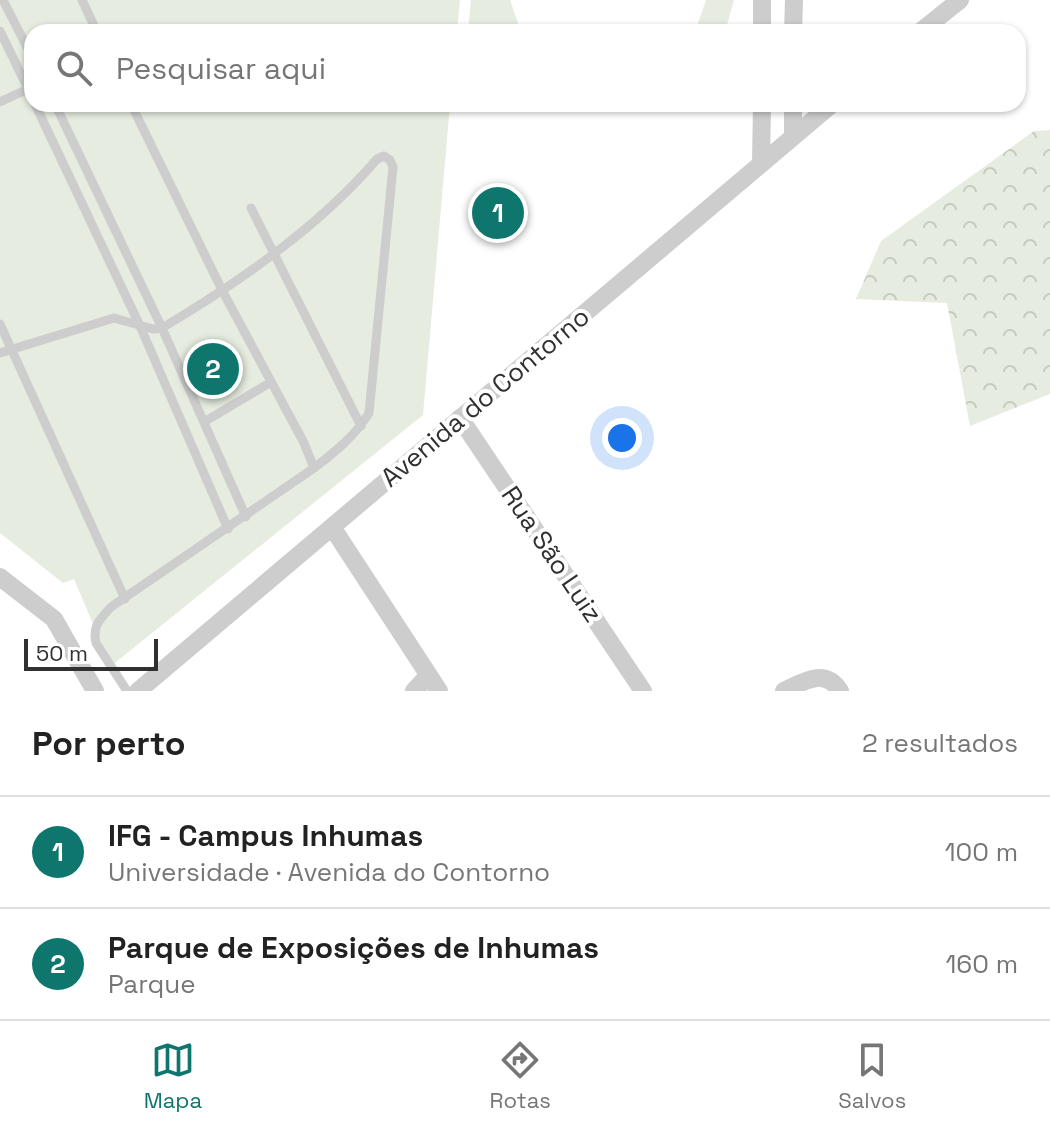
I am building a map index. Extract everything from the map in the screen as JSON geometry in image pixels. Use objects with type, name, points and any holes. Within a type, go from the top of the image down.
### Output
[{"type":"street","points":[[762,0],[762,24]]},
{"type":"street","points":[[793,24],[794,0]]},
{"type":"street","points":[[930,24],[960,0]]},
{"type":"street","points":[[761,162],[762,112]]},
{"type":"street","points":[[793,112],[793,135]]},
{"type":"street","name":"Avenida do Contorno","points":[[138,691],[160,682],[332,527],[822,112]]},
{"type":"street","name":"Rua São Luiz","points":[[460,418],[643,691]]},
{"type":"street","points":[[332,527],[434,683],[414,691]]},
{"type":"street","points":[[0,577],[54,619],[95,691]]},
{"type":"street","points":[[784,691],[812,677],[825,677],[840,691]]},
{"type":"lane","points":[[3,0],[24,41]]},
{"type":"lane","points":[[82,0],[93,24]]},
{"type":"lane","points":[[0,31],[24,77]]},
{"type":"lane","points":[[0,102],[24,93]]},
{"type":"lane","points":[[39,112],[140,326],[228,529]]},
{"type":"lane","points":[[59,112],[162,328],[246,517]]},
{"type":"lane","points":[[135,112],[314,468]]},
{"type":"lane","points":[[0,353],[114,318],[140,326],[162,328],[223,292],[274,252],[345,196],[377,159],[384,156],[390,160],[393,167],[369,413],[361,426],[314,468],[111,607],[96,623],[96,643],[127,691]]},
{"type":"lane","points":[[251,208],[361,426]]},
{"type":"lane","points":[[0,324],[125,599]]},
{"type":"lane","points":[[204,422],[271,382]]},
{"type":"green space","points":[[0,0],[460,0],[458,24],[24,24],[24,112],[449,112],[423,415],[111,666],[74,579],[63,583],[0,533]]},
{"type":"green space","points":[[471,0],[510,0],[518,24],[469,24]]},
{"type":"green space","points":[[706,0],[734,0],[727,24],[698,24]]},
{"type":"green space","points":[[1050,130],[1050,394],[970,426],[947,303],[856,299],[881,241],[1034,131]]},
{"type":"place","name":"IFG - Campus Inhumas","points":[[498,213]]},
{"type":"place","name":"Parque de Exposições de Inhumas","points":[[213,369]]}]
